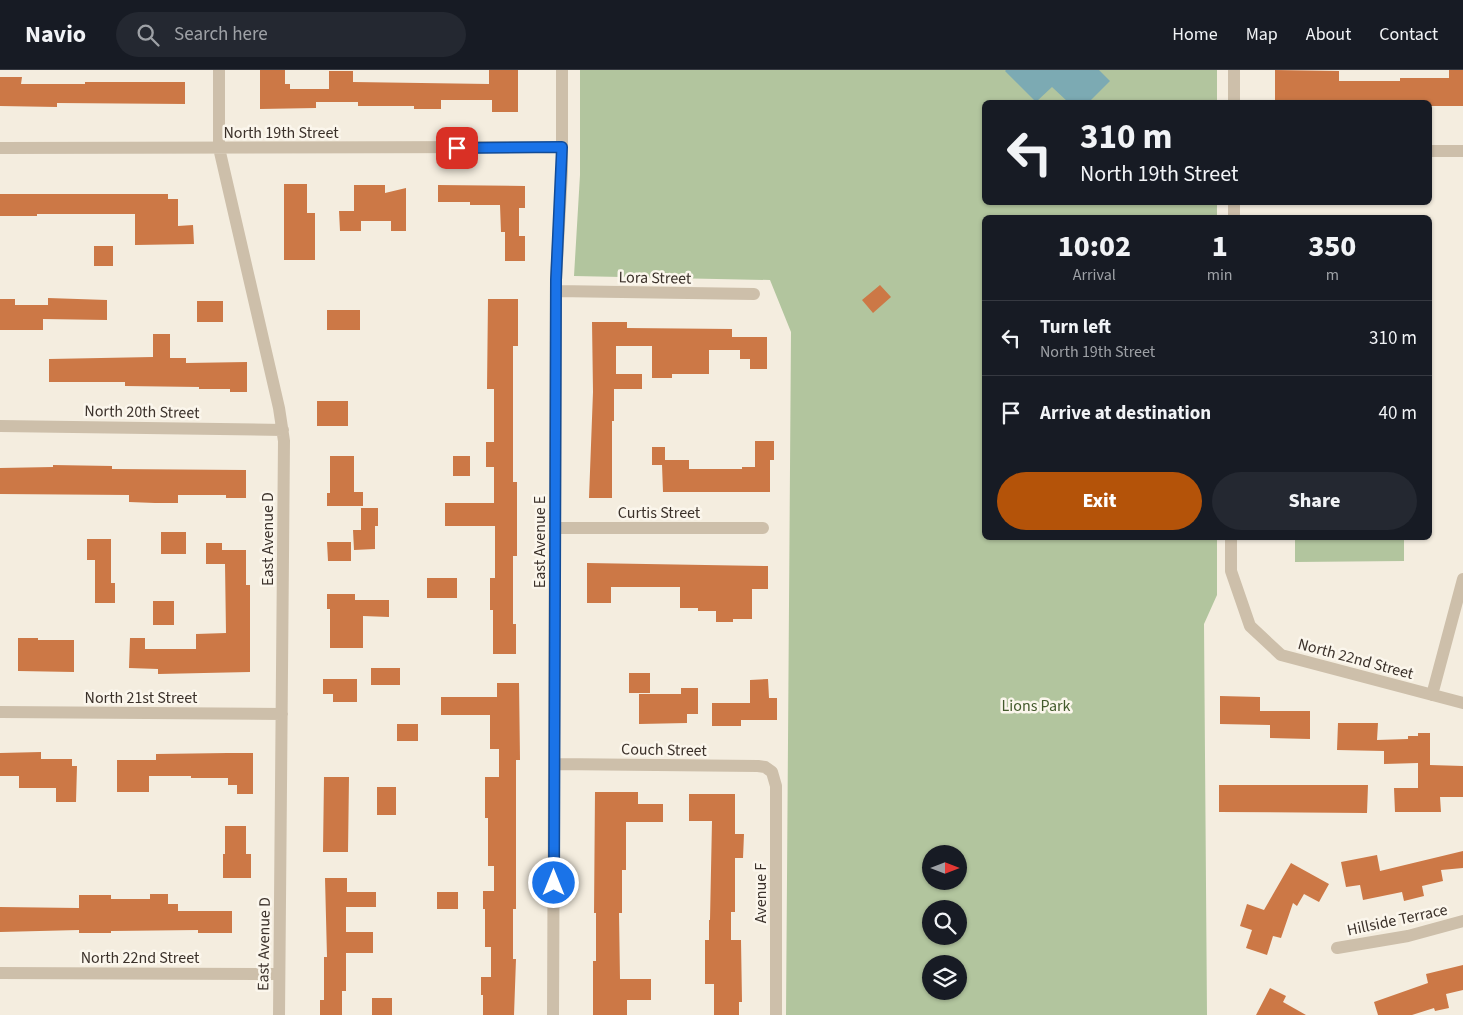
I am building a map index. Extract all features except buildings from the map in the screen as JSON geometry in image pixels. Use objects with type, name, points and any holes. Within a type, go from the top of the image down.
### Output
[{"type":"street","name":"East Avenue D","points":[[219,70],[219,148],[283,430],[279,1015]]},
{"type":"street","name":"East Avenue E","points":[[553,1015],[556,291],[562,147],[562,70]]},
{"type":"street","points":[[1234,70],[1234,100]]},
{"type":"street","name":"North 19th Street","points":[[0,148],[562,147]]},
{"type":"street","points":[[1432,151],[1463,152]]},
{"type":"street","name":"Lora Street","points":[[556,291],[754,294]]},
{"type":"street","name":"North 20th Street","points":[[0,426],[283,430]]},
{"type":"street","name":"Curtis Street","points":[[555,528],[763,528]]},
{"type":"street","name":"North 22nd Street","points":[[1231,540],[1231,571],[1250,626],[1281,655],[1463,703]]},
{"type":"street","points":[[1432,695],[1463,580]]},
{"type":"street","name":"North 21st Street","points":[[0,712],[282,714]]},
{"type":"street","name":"Couch Street","points":[[554,764],[758,766],[765,767],[772,772]]},
{"type":"street","name":"Avenue F","points":[[772,772],[776,786],[776,1015]]},
{"type":"street","name":"Hillside Terrace","points":[[1337,948],[1408,936],[1463,921]]},
{"type":"street","name":"North 22nd Street","points":[[0,973],[279,974]]},
{"type":"green space","name":"Lions Park","points":[[580,70],[1217,70],[1217,100],[982,100],[982,205],[1217,205],[1217,215],[982,215],[982,540],[1217,540],[1217,595],[1204,624],[1207,1015],[786,1015],[791,332],[770,280],[574,276],[580,175]]},
{"type":"green space","points":[[1295,540],[1404,540],[1404,561],[1295,562]]},
{"type":"water","points":[[1099,70],[1110,81],[1091,100],[1066,100],[1052,87],[1038,100],[1034,100],[1005,71]]},
{"type":"route","points":[[457,148],[562,147],[562,182],[556,280],[554,883]]}]
